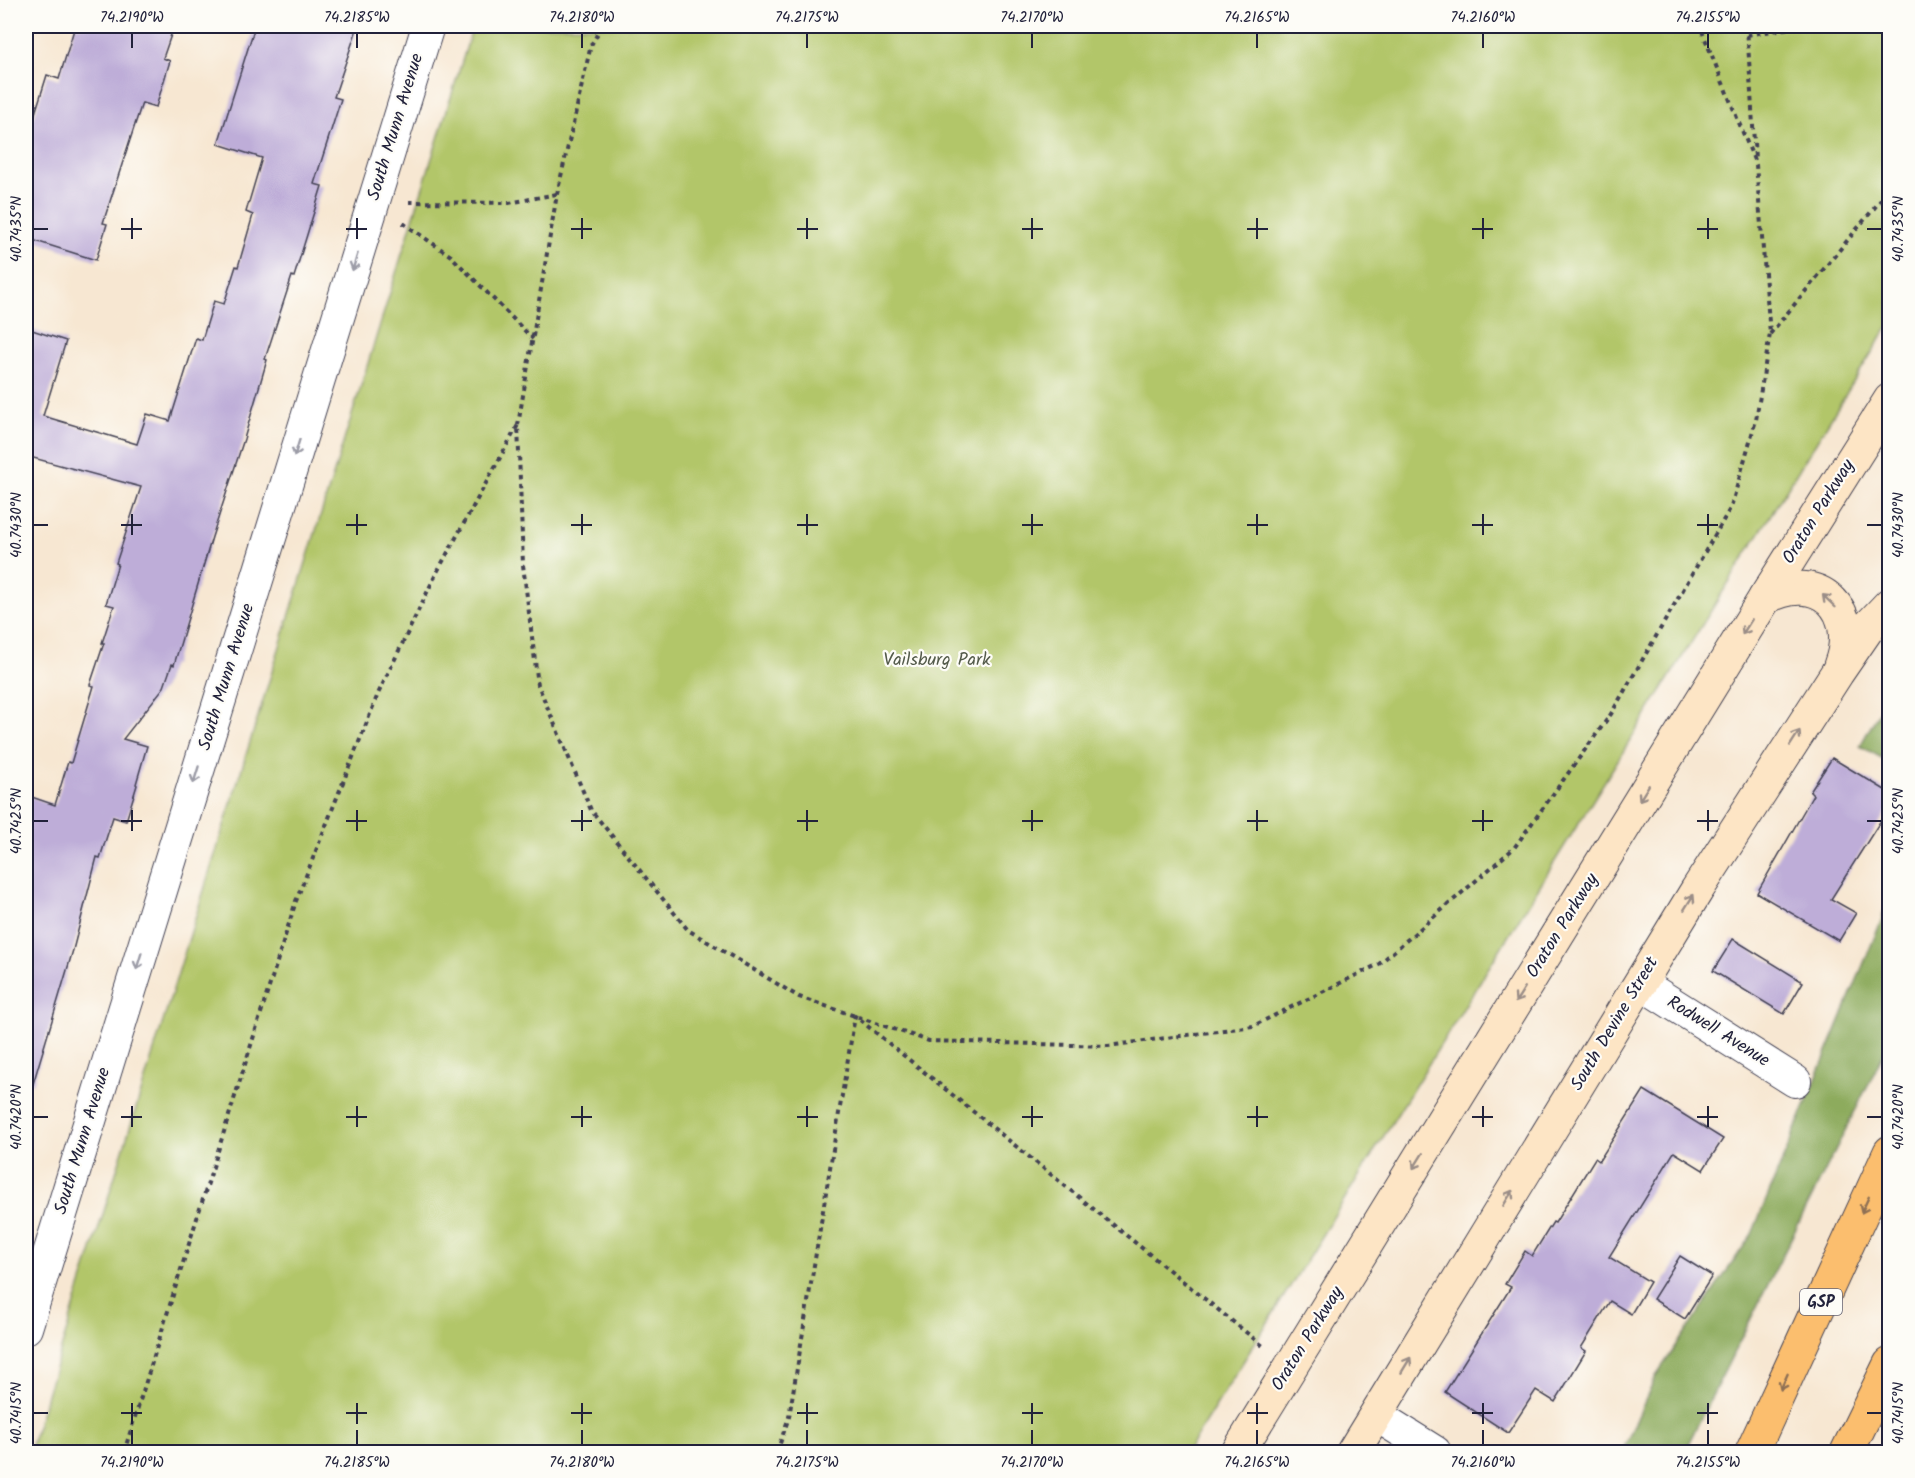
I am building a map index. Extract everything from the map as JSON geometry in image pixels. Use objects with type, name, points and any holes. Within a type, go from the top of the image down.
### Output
[{"type":"highway","name":"GSP","points":[[1752,1452],[1890,1152]]},
{"type":"highway","points":[[1847,1452],[1890,1364]]},
{"type":"main road","name":"Oraton Parkway","points":[[1238,1452],[1765,598],[1890,400]]},
{"type":"main road","points":[[1765,598],[1788,589],[1811,588],[1834,604],[1842,616],[1846,642],[1837,674]]},
{"type":"main road","name":"South Devine Street","points":[[1353,1452],[1703,880],[1870,625],[1890,604]]},
{"type":"street","name":"South Munn Avenue","points":[[26,1328],[35,1263],[428,26]]},
{"type":"street","name":"Rodwell Avenue","points":[[1640,982],[1795,1082]]},
{"type":"street","points":[[1376,1415],[1435,1452]]},
{"type":"path","points":[[602,26],[591,45],[557,194],[518,425],[523,565],[538,685],[591,810],[688,930],[799,997],[929,1041],[1108,1046],[1253,1026],[1379,964],[1514,848],[1611,714],[1731,507],[1756,420],[1770,334],[1747,26]]},
{"type":"path","points":[[1700,26],[1756,165]]},
{"type":"path","points":[[1748,35],[1804,26]]},
{"type":"path","points":[[1770,334],[1890,189]]},
{"type":"path","points":[[373,202],[509,203],[557,194]]},
{"type":"path","points":[[373,202],[451,256],[533,339]]},
{"type":"path","points":[[124,1452],[296,902],[378,694],[436,574],[518,425]]},
{"type":"path","points":[[855,1016],[1290,1368]]},
{"type":"path","points":[[777,1452],[789,1417],[855,1016]]},
{"type":"green space","name":"Vailsburg Park","points":[[473,26],[1889,26],[1889,325],[1187,1452],[29,1452]]},
{"type":"green space","points":[[1889,694],[1889,762],[1860,746]]},
{"type":"green space","points":[[1889,895],[1890,1036],[1883,1055],[1684,1452],[1622,1452],[1657,1374],[1752,1234],[1882,919]]},
{"type":"building","points":[[75,26],[174,26],[163,58],[170,61],[156,107],[142,103],[103,223],[107,224],[96,260],[26,238],[26,118],[33,120],[47,75],[59,79]]},
{"type":"building","points":[[255,26],[358,26],[334,97],[341,99],[314,184],[322,186],[294,277],[292,276],[265,359],[267,360],[244,439],[174,665],[172,664],[164,687],[123,739],[147,746],[126,821],[113,817],[100,858],[97,857],[73,950],[33,1084],[26,1083],[26,795],[55,805],[68,762],[71,763],[94,686],[90,685],[114,606],[106,604],[118,564],[116,563],[141,487],[26,456],[26,328],[66,341],[43,416],[137,444],[147,414],[170,421],[196,338],[202,340],[214,301],[224,304],[236,266],[238,267],[253,215],[246,212],[262,158],[218,144]]},
{"type":"building","points":[[1832,758],[1890,793],[1890,806],[1831,899],[1856,913],[1839,941],[1757,893],[1813,795],[1810,792]]},
{"type":"building","points":[[1733,939],[1803,982],[1784,1014],[1713,971]]},
{"type":"building","points":[[1644,1090],[1723,1139],[1703,1170],[1674,1152],[1609,1257],[1650,1282],[1631,1314],[1610,1301],[1581,1348],[1586,1351],[1555,1402],[1536,1390],[1508,1433],[1445,1392],[1511,1287],[1505,1284],[1525,1251],[1532,1256],[1595,1158],[1599,1161]]},
{"type":"building","points":[[1680,1256],[1712,1276],[1685,1319],[1653,1299]]}]
